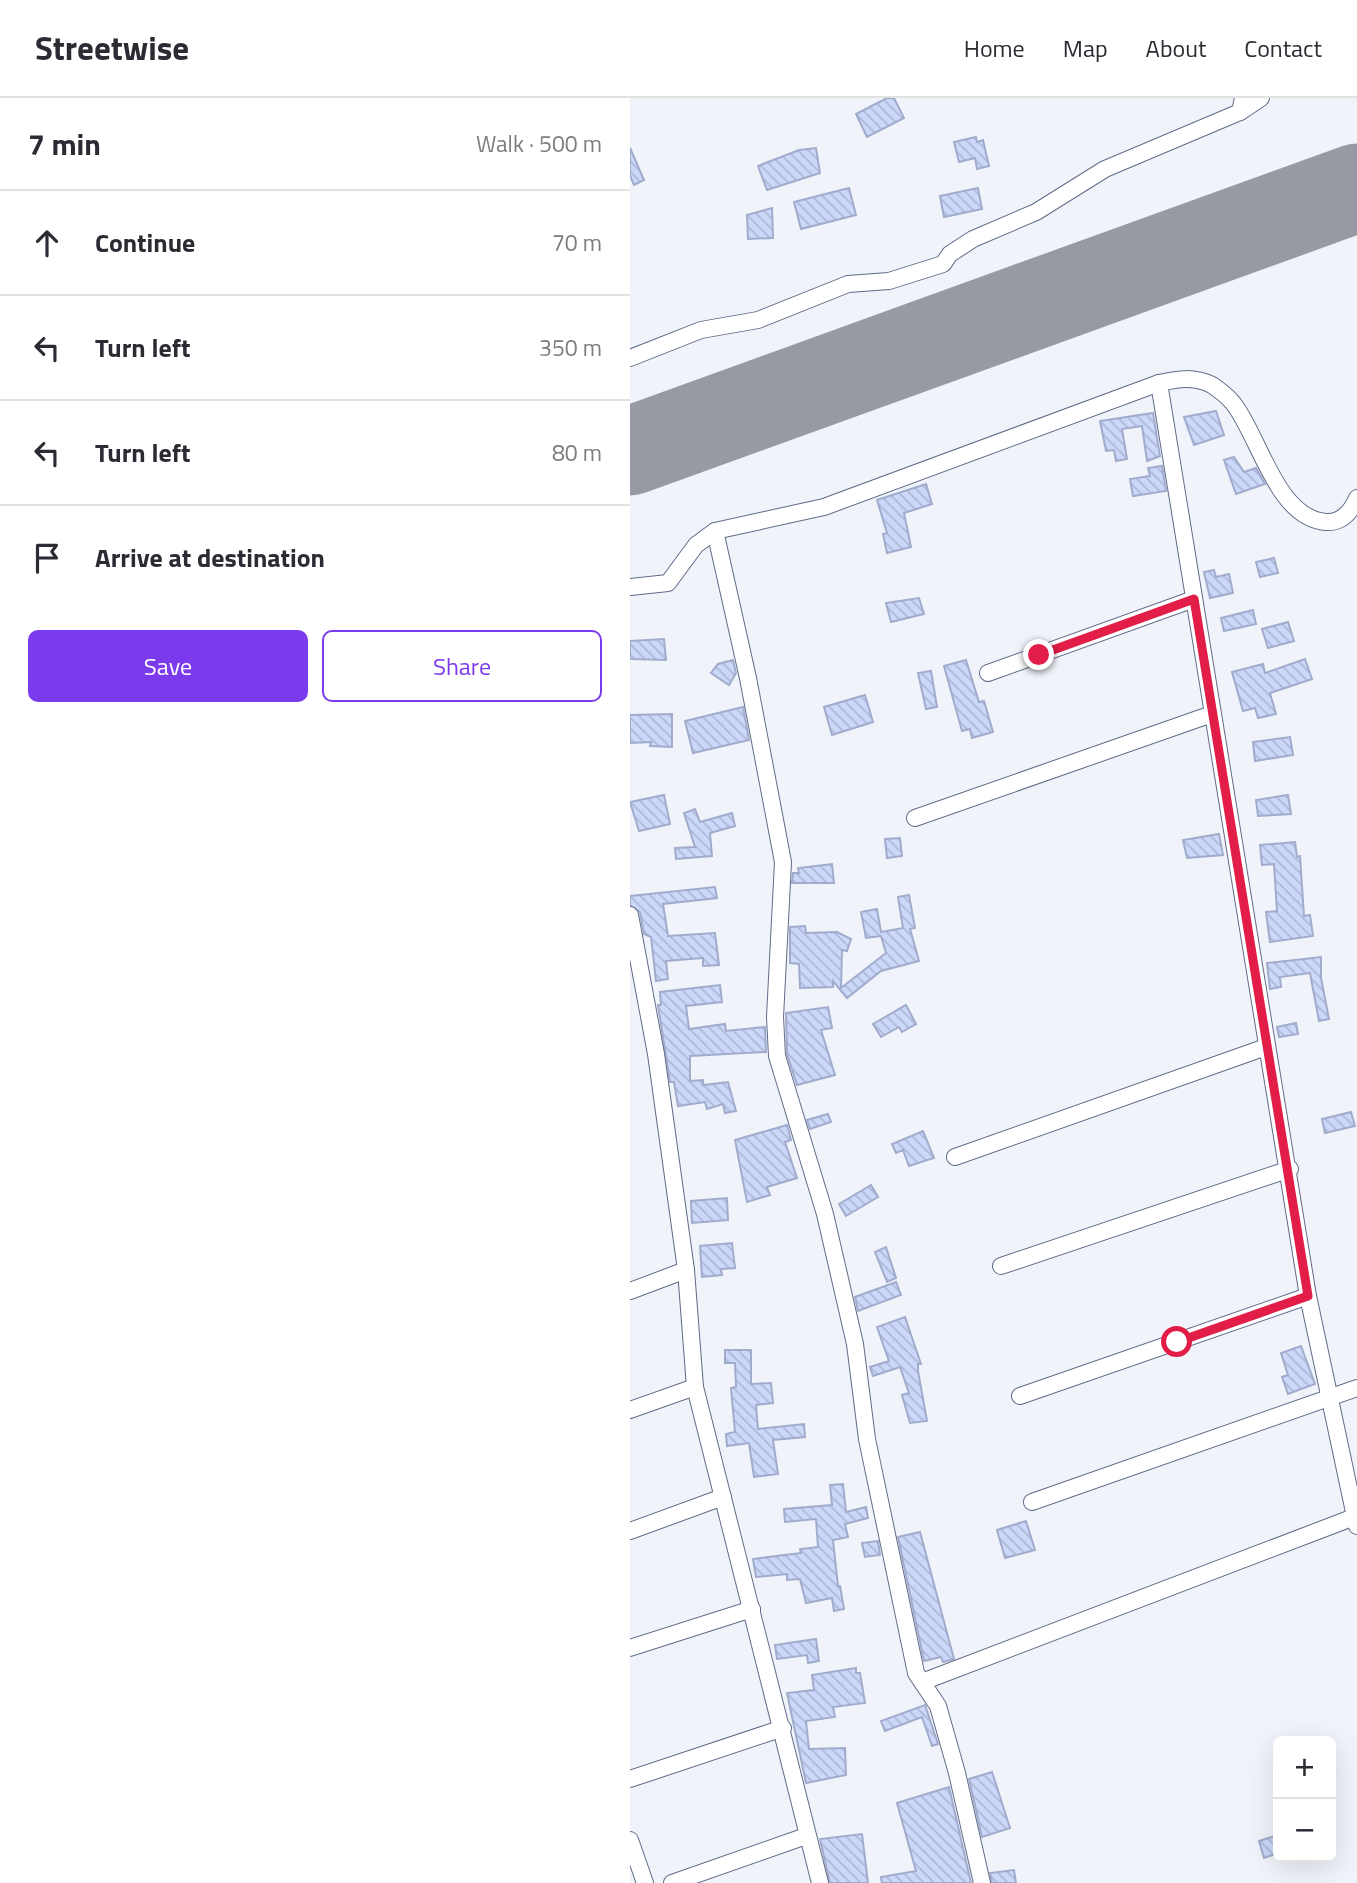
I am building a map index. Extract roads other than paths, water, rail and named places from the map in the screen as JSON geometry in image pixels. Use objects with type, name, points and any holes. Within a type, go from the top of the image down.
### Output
[{"type":"street","points":[[630,358],[701,330],[758,320],[848,284],[889,281],[943,264],[950,254],[973,239],[1036,212],[1105,169],[1261,98]]},
{"type":"street","points":[[630,587],[668,583],[696,545],[715,531],[824,507],[1159,383],[1187,377],[1213,386],[1233,402],[1293,507],[1311,521],[1334,523],[1351,512],[1357,498]]},
{"type":"street","points":[[922,1682],[1356,1520],[1308,1296],[1290,1169],[1266,1046],[1159,383]]},
{"type":"street","points":[[715,531],[748,678],[783,862],[775,1017],[777,1056],[825,1214],[849,1318],[867,1438],[916,1673],[938,1706],[957,1773],[982,1883]]},
{"type":"street","points":[[988,673],[1194,599]]},
{"type":"street","points":[[915,818],[1212,714]]},
{"type":"street","points":[[630,915],[656,1054],[686,1270],[695,1387],[820,1883]]},
{"type":"street","points":[[956,1157],[1266,1046]]},
{"type":"street","points":[[1001,1266],[1290,1169]]},
{"type":"street","points":[[630,1291],[686,1270]]},
{"type":"street","points":[[1020,1396],[1308,1296]]},
{"type":"street","points":[[630,1410],[695,1387]]},
{"type":"street","points":[[1032,1502],[1357,1388]]},
{"type":"street","points":[[630,1531],[723,1497]]},
{"type":"street","points":[[630,1648],[752,1609]]},
{"type":"street","points":[[630,1779],[783,1728]]},
{"type":"street","points":[[672,1883],[806,1836]]},
{"type":"street","points":[[630,1840],[645,1883]]}]
